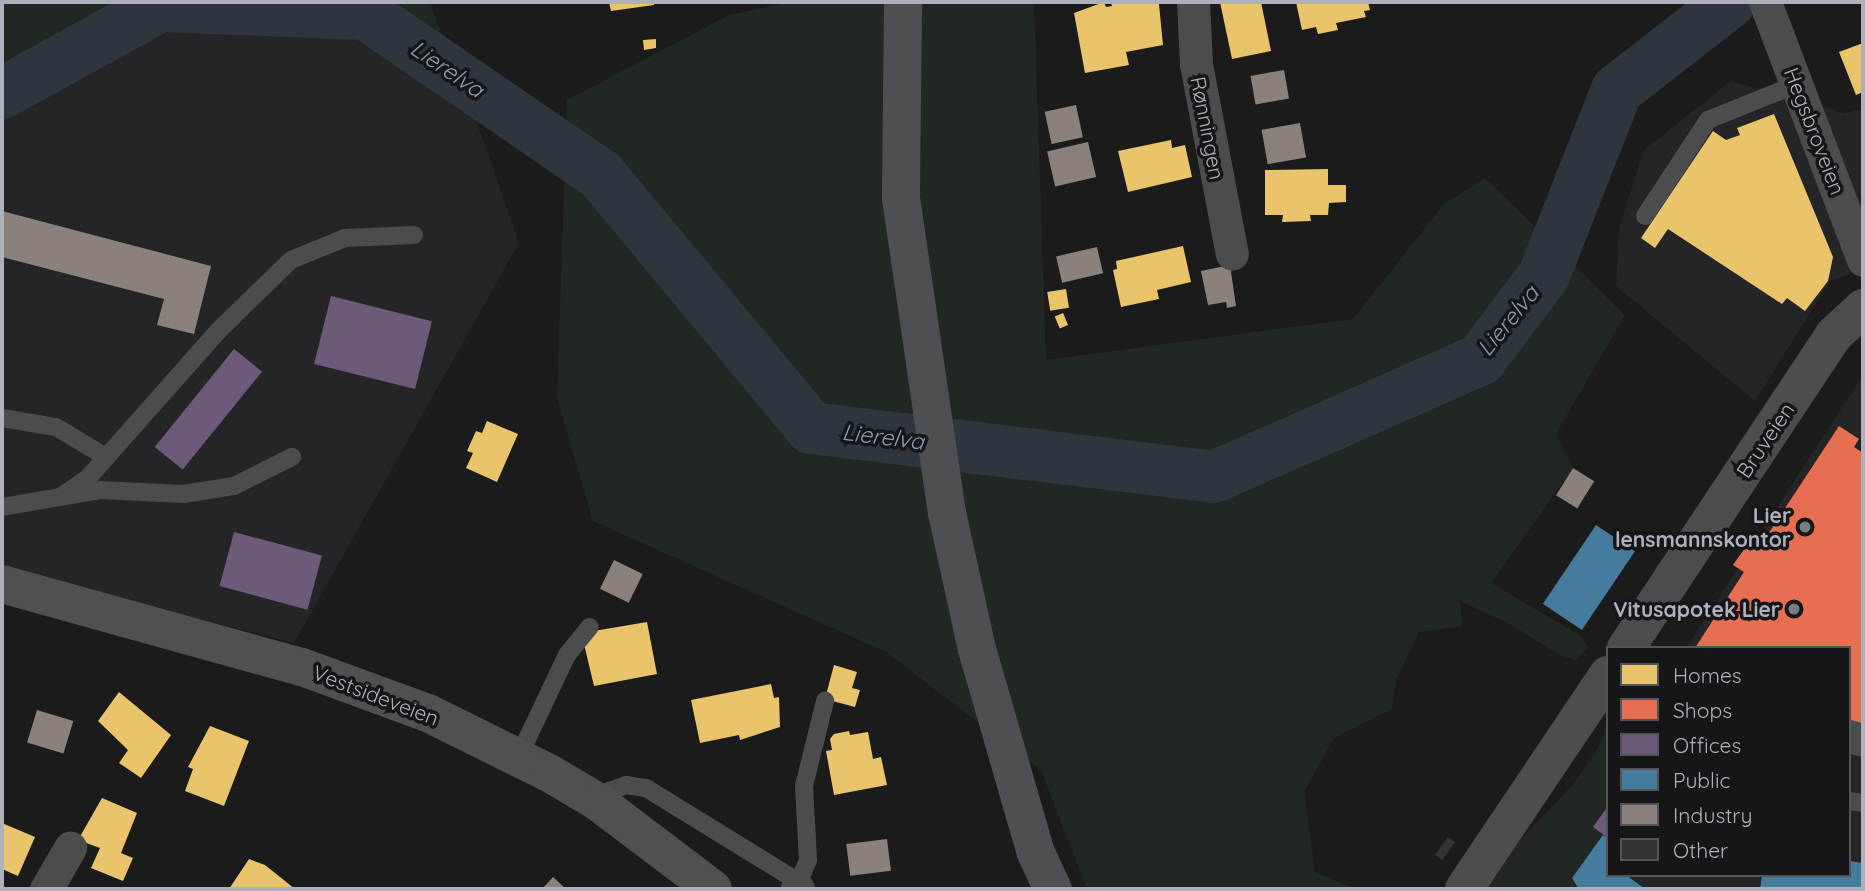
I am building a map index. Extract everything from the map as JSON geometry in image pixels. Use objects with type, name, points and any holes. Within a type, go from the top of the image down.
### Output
[{"type":"main road","points":[[903,2],[899,156],[916,320],[951,532],[977,649],[1035,871],[1053,889]]},
{"type":"main road","name":"Vestsideveien","points":[[2,584],[302,667],[428,713],[519,756],[597,802],[713,889]]},
{"type":"street","name":"Rønningen","points":[[1193,2],[1196,64],[1232,254]]},
{"type":"street","name":"Hegsbroveien","points":[[1765,2],[1863,260]]},
{"type":"street","name":"Bruveien","points":[[1627,646],[1834,335],[1863,307]]},
{"type":"street","points":[[1465,889],[1606,678]]},
{"type":"street","points":[[47,889],[70,848]]},
{"type":"lane","points":[[1645,216],[1708,120],[1795,77]]},
{"type":"lane","points":[[63,495],[88,478],[219,330],[291,260],[345,237],[414,235]]},
{"type":"lane","points":[[2,418],[57,427],[106,457]]},
{"type":"lane","points":[[2,507],[100,490],[183,494],[234,486],[292,457]]},
{"type":"lane","points":[[519,756],[567,654],[590,627]]},
{"type":"lane","points":[[798,888],[808,860],[804,786],[825,701]]},
{"type":"lane","points":[[597,802],[610,791],[625,785],[646,788],[794,879],[798,888]]},
{"type":"shaded area","points":[[2,2],[429,2],[459,76],[374,15],[165,3],[2,96]]},
{"type":"shaded area","points":[[790,2],[1034,2],[1046,360],[1353,319],[1444,204],[1485,178],[1625,315],[1556,434],[1573,468],[1491,583],[1581,636],[1588,647],[1576,660],[1560,655],[1508,623],[1460,601],[1462,626],[1419,632],[1396,680],[1392,709],[1334,738],[1304,792],[1315,872],[1356,889],[1087,889],[1041,770],[886,652],[593,521],[557,398],[567,100],[729,15]]},
{"type":"shaded area","points":[[160,6],[366,14],[462,80],[519,243],[294,643],[2,569],[2,93]]},
{"type":"shaded area","points":[[1731,81],[1844,113],[1863,109],[1863,269],[1830,281],[1755,401],[1616,286],[1619,228],[1644,150]]},
{"type":"shaded area","points":[[1863,375],[1863,889],[1473,889],[1606,750],[1606,877],[1851,877],[1851,646],[1687,646]]},
{"type":"shaded area","points":[[1606,730],[1606,809],[1593,827],[1603,835],[1572,877],[1579,889],[1504,889],[1507,870],[1525,854],[1597,750]]},
{"type":"building: Homes","points":[[609,2],[654,2],[654,5],[611,11]]},
{"type":"building: Homes","points":[[1104,2],[1106,7],[1112,6],[1111,2],[1159,4],[1163,45],[1126,52],[1129,65],[1085,73],[1074,13]]},
{"type":"building: Homes","points":[[1220,2],[1261,2],[1271,51],[1232,59]]},
{"type":"building: Homes","points":[[1296,2],[1368,2],[1370,10],[1364,11],[1366,17],[1336,23],[1338,30],[1318,34],[1316,27],[1302,30]]},
{"type":"building: Homes","points":[[656,39],[656,48],[644,50],[643,40]]},
{"type":"building: Homes","points":[[1863,43],[1863,92],[1856,95],[1839,52]]},
{"type":"building: Homes","points":[[1774,114],[1833,257],[1828,281],[1805,311],[1787,298],[1782,304],[1668,229],[1655,248],[1641,238],[1713,131],[1726,140],[1740,135],[1737,128]]},
{"type":"building: Homes","points":[[1171,140],[1172,148],[1185,145],[1192,177],[1128,192],[1118,151]]},
{"type":"building: Homes","points":[[1328,169],[1328,185],[1346,185],[1346,202],[1329,203],[1328,215],[1310,215],[1311,221],[1282,222],[1283,215],[1265,215],[1265,170]]},
{"type":"building: Homes","points":[[1183,246],[1191,282],[1157,290],[1159,299],[1121,307],[1113,270],[1117,269],[1116,261]]},
{"type":"building: Homes","points":[[1066,289],[1069,308],[1050,311],[1047,292]]},
{"type":"building: Homes","points":[[1063,313],[1068,325],[1060,328],[1055,317]]},
{"type":"building: Homes","points":[[487,421],[518,434],[497,482],[466,468],[473,453],[467,451],[476,431],[482,433]]},
{"type":"building: Homes","points":[[647,622],[657,674],[594,686],[583,640],[588,632]]},
{"type":"building: Homes","points":[[834,665],[857,672],[852,688],[860,690],[855,707],[825,699]]},
{"type":"building: Homes","points":[[771,684],[774,698],[779,697],[780,727],[740,740],[739,735],[700,743],[691,700]]},
{"type":"building: Homes","points":[[119,692],[171,735],[141,778],[119,763],[128,750],[98,721]]},
{"type":"building: Homes","points":[[210,726],[249,741],[224,806],[185,791],[193,769],[188,767]]},
{"type":"building: Homes","points":[[849,731],[850,735],[868,732],[873,759],[881,757],[887,785],[834,795],[826,751],[832,750],[830,739],[834,734]]},
{"type":"building: Homes","points":[[102,798],[137,813],[121,853],[133,858],[123,881],[91,868],[100,848],[78,840]]},
{"type":"building: Homes","points":[[2,823],[35,837],[18,876],[2,869]]},
{"type":"building: Homes","points":[[249,859],[265,865],[295,889],[229,889]]},
{"type":"building: Shops","points":[[1839,426],[1859,439],[1854,447],[1863,453],[1863,724],[1851,722],[1851,646],[1696,646],[1744,572],[1733,565],[1747,545],[1757,551]]},
{"type":"building: Offices","points":[[331,296],[432,321],[415,389],[314,364]]},
{"type":"building: Offices","points":[[234,349],[262,372],[183,470],[155,447]]},
{"type":"building: Offices","points":[[234,532],[322,556],[307,610],[220,586]]},
{"type":"building: Offices","points":[[1606,809],[1606,837],[1593,827]]},
{"type":"building: Public","points":[[1596,525],[1635,551],[1582,630],[1543,604]]},
{"type":"building: Public","points":[[1603,835],[1606,837],[1606,877],[1629,877],[1645,889],[1579,889],[1572,878]]},
{"type":"building: Public","points":[[1851,861],[1863,863],[1863,889],[1760,889],[1762,877],[1851,877]]},
{"type":"building: Industry","points":[[1284,70],[1289,99],[1256,104],[1251,76]]},
{"type":"building: Industry","points":[[1076,105],[1083,137],[1052,144],[1045,112]]},
{"type":"building: Industry","points":[[1300,123],[1306,157],[1268,164],[1262,130]]},
{"type":"building: Industry","points":[[1088,142],[1096,177],[1055,187],[1047,151]]},
{"type":"building: Industry","points":[[2,211],[211,266],[194,334],[157,325],[164,299],[2,257]]},
{"type":"building: Industry","points":[[1097,247],[1103,273],[1062,283],[1056,256]]},
{"type":"building: Industry","points":[[1230,265],[1236,306],[1227,308],[1226,302],[1208,305],[1201,271]]},
{"type":"building: Industry","points":[[1573,468],[1594,481],[1577,508],[1556,495]]},
{"type":"building: Industry","points":[[614,560],[643,574],[629,603],[600,589]]},
{"type":"building: Industry","points":[[37,710],[73,721],[63,754],[27,743]]},
{"type":"building: Industry","points":[[887,839],[891,871],[850,876],[846,844]]},
{"type":"building: Industry","points":[[553,877],[566,889],[542,889]]},
{"type":"building: Other","points":[[1448,837],[1455,842],[1442,860],[1435,855]]},
{"type":"waterway","name":"Lierelva","points":[[2,93],[160,6],[366,14],[601,175],[811,428],[1214,477],[1481,359],[1544,275],[1617,90],[1730,2]]},
{"type":"place","name":"Lier lensmannskontor","points":[[1805,527]]},
{"type":"place","name":"Vitusapotek Lier","points":[[1794,609]]}]
